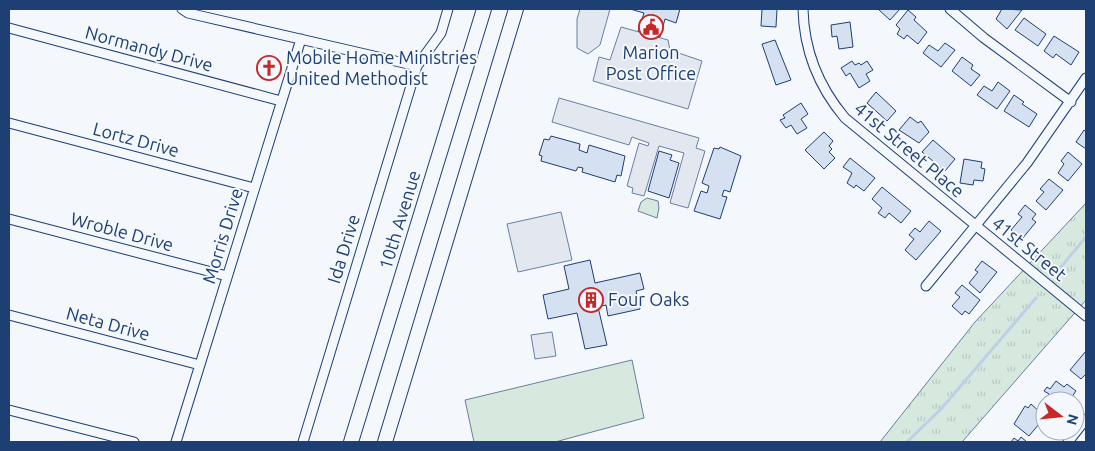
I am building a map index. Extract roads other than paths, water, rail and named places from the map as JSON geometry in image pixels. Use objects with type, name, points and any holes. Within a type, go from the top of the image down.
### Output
[{"type":"main road","name":"10th Avenue","points":[[351,442],[484,9]]},
{"type":"main road","points":[[385,442],[516,9]]},
{"type":"street","points":[[182,9],[188,13],[417,66]]},
{"type":"street","name":"Ida Drive","points":[[303,442],[417,66],[440,33],[448,9]]},
{"type":"street","name":"41st Street Place","points":[[804,9],[806,40],[810,60],[831,102],[859,132],[975,227]]},
{"type":"street","points":[[950,9],[984,38],[1071,102]]},
{"type":"street","name":"Normandy Drive","points":[[9,28],[281,101]]},
{"type":"street","name":"Morris Drive","points":[[176,442],[301,39]]},
{"type":"street","points":[[926,286],[1027,163],[1086,78]]},
{"type":"street","name":"Lortz Drive","points":[[9,123],[254,188]]},
{"type":"street","name":"Wroble Drive","points":[[9,219],[228,276]]},
{"type":"street","name":"41st Street","points":[[975,227],[1086,316]]},
{"type":"street","name":"Neta Drive","points":[[9,315],[200,365]]},
{"type":"street","points":[[9,410],[134,442]]},
{"type":"street","points":[[1068,442],[1086,419]]},
{"type":"waterway","points":[[1055,274],[1086,237]]},
{"type":"waterway","points":[[907,442],[941,409],[1036,298]]},
{"type":"place","name":"Marion Post Office","points":[[651,27]]},
{"type":"place","name":"Mobile Home Ministries United Methodist","points":[[269,68]]},
{"type":"place","name":"Four Oaks","points":[[591,300]]}]
